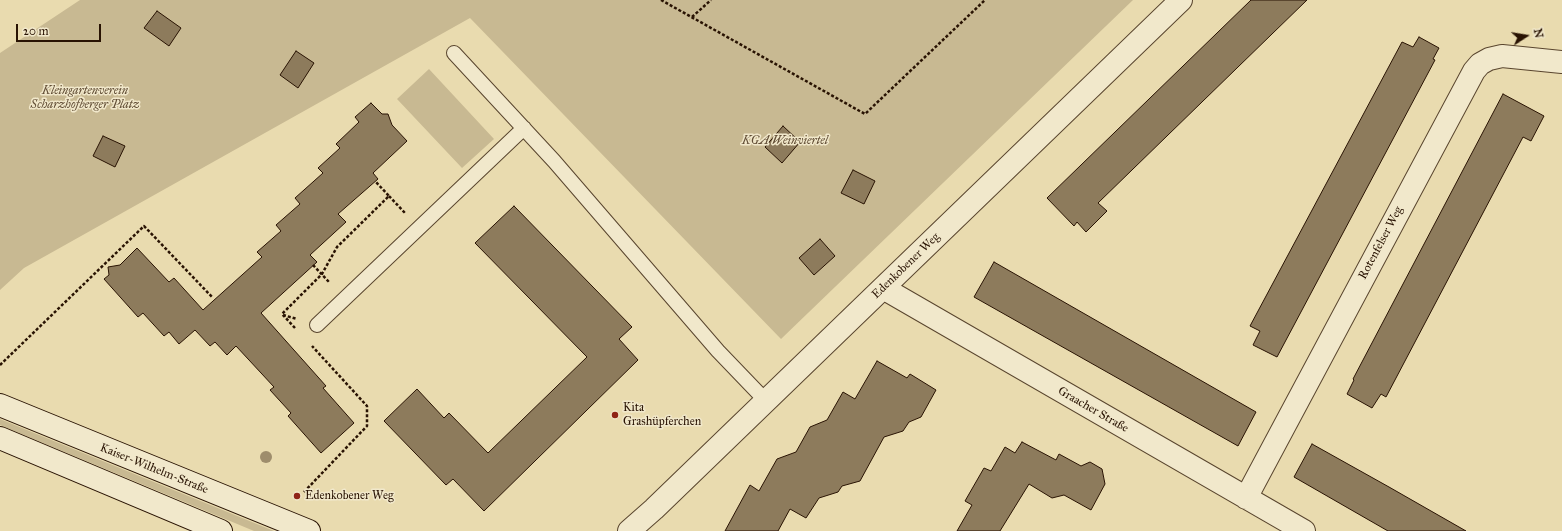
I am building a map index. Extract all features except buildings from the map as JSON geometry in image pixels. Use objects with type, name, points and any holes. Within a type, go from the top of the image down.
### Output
[{"type":"street","name":"Edenkobener Weg","points":[[629,531],[654,509],[1181,0]]},
{"type":"street","name":"Rotenfelser Weg","points":[[1246,498],[1474,71],[1480,64],[1489,58],[1502,56],[1562,62]]},
{"type":"street","name":"Graacher Straße","points":[[883,288],[1304,531]]},
{"type":"street","name":"Kaiser-Wilhelm-Straße","points":[[0,405],[310,531]]},
{"type":"street","points":[[0,438],[221,531]]},
{"type":"lane","points":[[454,54],[524,128],[718,350],[766,401]]},
{"type":"lane","points":[[317,325],[524,128]]},
{"type":"path","points":[[661,0],[865,114],[985,0]]},
{"type":"path","points":[[692,17],[710,0]]},
{"type":"path","points":[[0,365],[144,226],[213,298]]},
{"type":"green space","name":"KGA Weinviertel","points":[[80,0],[1133,0],[781,339],[470,18],[24,268],[0,290],[0,53]]},
{"type":"green space","points":[[429,69],[494,139],[462,168],[397,99]]},
{"type":"green space","points":[[0,419],[274,531],[254,531],[0,425]]},
{"type":"place","name":"Kita Grashüpferchen","points":[[615,415]]},
{"type":"place","name":"Edenkobener Weg","points":[[297,496]]},
{"type":"park label","name":"Kleingartenverein Scharzhofberger Platz","points":[[85,98]]}]
